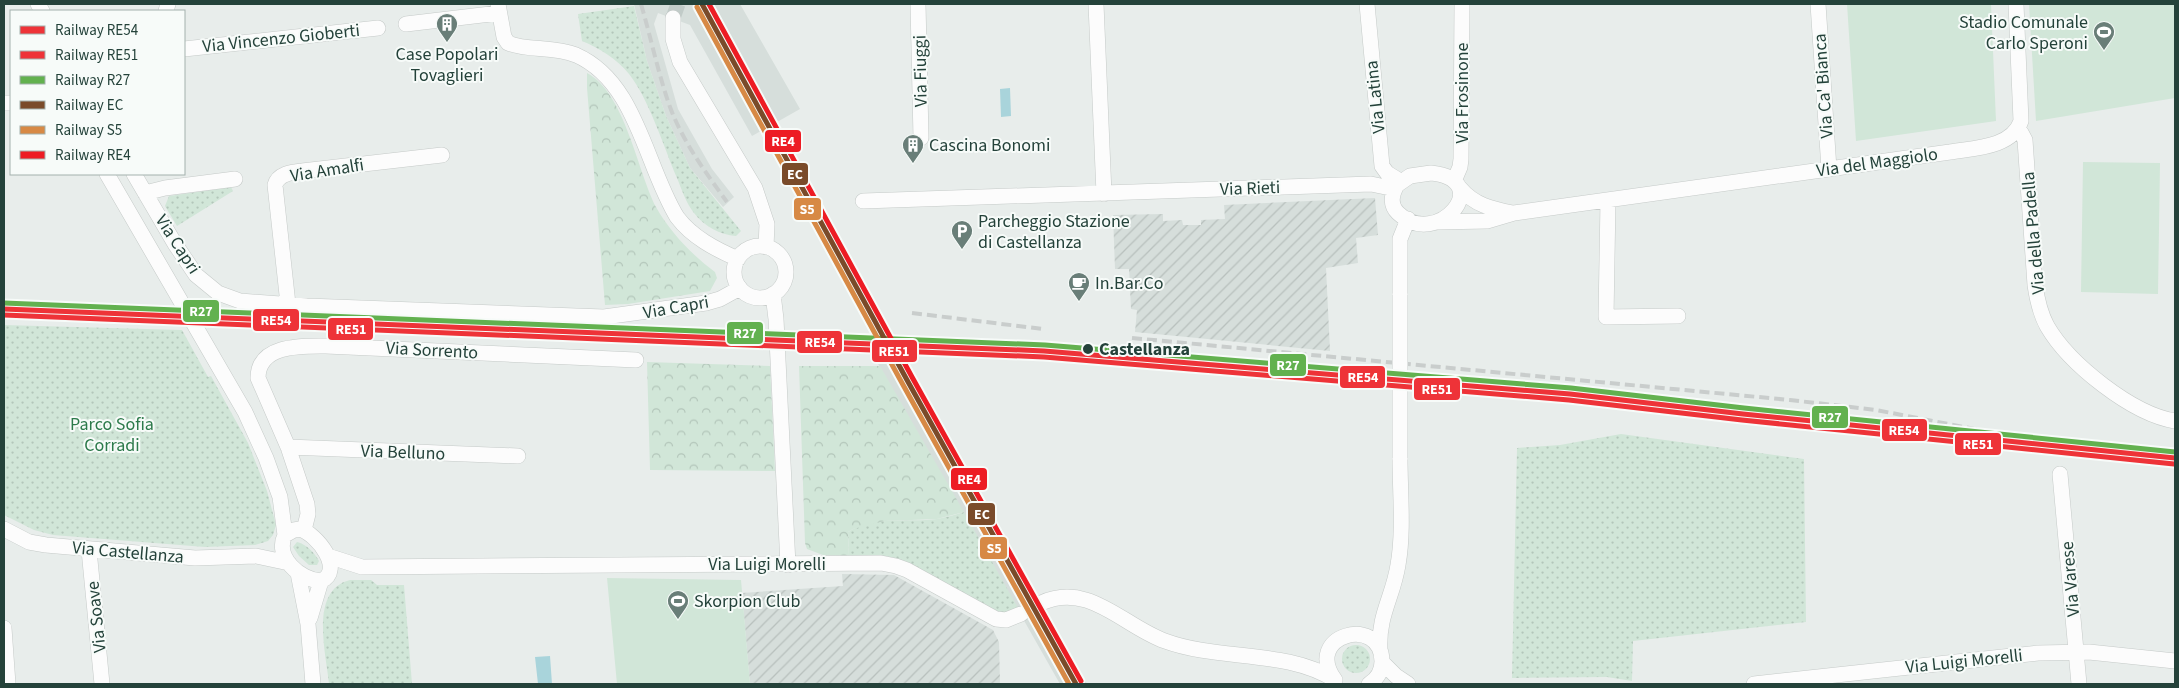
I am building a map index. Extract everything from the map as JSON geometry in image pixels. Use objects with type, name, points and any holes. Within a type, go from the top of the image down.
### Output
[{"type":"street","name":"Via Fiuggi","points":[[918,4],[921,138]]},
{"type":"street","points":[[1096,4],[1104,194]]},
{"type":"street","name":"Via Latina","points":[[1367,4],[1382,166],[1398,185]]},
{"type":"street","name":"Via Frosinone","points":[[1457,184],[1461,159],[1462,4]]},
{"type":"street","name":"Via Ca' Bianca","points":[[1818,4],[1829,169]]},
{"type":"street","points":[[2016,4],[2021,86],[2021,121],[2018,128]]},
{"type":"street","points":[[406,24],[499,8],[504,36],[508,43],[573,54],[587,61],[606,75],[622,98],[677,217],[686,228],[701,240],[738,259]]},
{"type":"street","points":[[673,18],[673,39],[680,62],[755,188],[766,224],[766,247]]},
{"type":"street","name":"Via Vincenzo Gioberti","points":[[185,49],[378,28]]},
{"type":"street","name":"Via del Maggiolo","points":[[1438,222],[1487,221],[1514,213],[1978,147],[2006,139],[2018,128]]},
{"type":"street","name":"Via della Padella","points":[[2018,128],[2024,135],[2025,142],[2036,291],[2046,323],[2073,358],[2111,392],[2146,412],[2175,421]]},
{"type":"street","name":"Via Amalfi","points":[[288,304],[275,186],[278,178],[289,173],[302,171],[442,155]]},
{"type":"street","points":[[1431,173],[1457,184],[1460,200],[1457,208],[1449,216],[1438,222],[1423,223],[1408,219],[1398,213],[1393,205],[1392,197],[1398,185],[1414,175],[1431,173]]},
{"type":"street","points":[[107,175],[234,393],[266,458],[280,497],[302,530],[318,541],[328,556],[330,567],[308,624]]},
{"type":"street","name":"Via Capri","points":[[135,175],[175,244],[196,275],[218,293],[249,302],[307,306],[612,317],[706,303],[720,299],[740,288]]},
{"type":"street","points":[[145,193],[165,188],[235,179]]},
{"type":"street","name":"Via Rieti","points":[[863,201],[1371,184],[1398,185]]},
{"type":"street","name":"Via del Maggiolo","points":[[1457,184],[1468,197],[1482,205],[1514,213]]},
{"type":"street","points":[[1608,201],[1606,317],[1678,316]]},
{"type":"street","points":[[1370,684],[1378,676],[1381,656],[1380,624],[1395,579],[1399,555],[1400,239],[1408,219]]},
{"type":"street","points":[[766,247],[780,256],[786,272],[784,281],[773,294],[759,297],[746,293],[740,288],[734,274],[738,259],[750,248],[766,247]]},
{"type":"street","points":[[773,294],[776,319],[788,564]]},
{"type":"street","name":"Via Sorrento","points":[[302,530],[307,507],[288,448],[258,378],[259,369],[265,359],[277,350],[326,346],[636,360]]},
{"type":"street","name":"Via Belluno","points":[[288,448],[518,456]]},
{"type":"street","name":"Via Varese","points":[[2060,474],[2079,684]]},
{"type":"street","points":[[280,497],[284,555],[294,568],[310,580],[324,579],[362,568]]},
{"type":"street","points":[[283,539],[289,531],[302,530]]},
{"type":"street","name":"Via Castellanza","points":[[4,531],[35,543],[90,550],[195,558],[256,556],[294,568]]},
{"type":"street","name":"Via Castellanza","points":[[256,556],[283,539]]},
{"type":"street","name":"Via Soave","points":[[90,550],[102,684]]},
{"type":"street","points":[[328,556],[362,568]]},
{"type":"street","name":"Via Luigi Morelli","points":[[362,568],[875,563],[896,566],[996,619],[1006,620],[1021,614]]},
{"type":"street","points":[[294,568],[308,624],[313,684]]},
{"type":"street","points":[[1041,602],[1062,596],[1077,597],[1098,605],[1141,630],[1173,644],[1198,650],[1297,664],[1321,672],[1337,682]]},
{"type":"street","points":[[1297,664],[1329,652],[1338,639],[1352,634],[1372,619],[1386,602]]},
{"type":"street","points":[[4,628],[8,684]]},
{"type":"street","points":[[1352,634],[1368,638],[1396,676],[1408,684]]},
{"type":"street","points":[[1329,652],[1328,666],[1337,682]]},
{"type":"street","name":"Via Luigi Morelli","points":[[1754,684],[2038,653],[2076,652],[2175,661]]},
{"type":"shaded area","points":[[634,4],[740,4],[800,109],[752,136],[690,25],[658,13],[654,24],[678,109],[712,169],[734,197],[723,207],[690,168],[666,116],[647,61]]},
{"type":"shaded area","points":[[1375,198],[1378,235],[1356,238],[1358,263],[1326,268],[1330,351],[1135,332],[1137,310],[1131,309],[1129,269],[1115,269],[1113,215],[1163,214],[1163,221],[1182,220],[1183,225],[1201,225],[1201,220],[1225,219],[1224,205]]},
{"type":"shaded area","points":[[903,360],[1087,684],[1060,684],[877,362]]},
{"type":"shaded area","points":[[842,574],[894,575],[993,630],[999,642],[1000,684],[750,684],[742,593],[843,586]]},
{"type":"green space","points":[[1847,4],[1991,4],[1996,121],[1856,141]]},
{"type":"green space","name":"Stadio Comunale Carlo Speroni","points":[[2029,4],[2175,4],[2175,98],[2036,121]]},
{"type":"green space","points":[[634,6],[647,61],[666,116],[690,168],[741,231],[736,236],[724,234],[713,229],[694,213],[684,196],[650,110],[636,84],[629,74],[613,59],[582,41],[578,14]]},
{"type":"green space","points":[[587,73],[600,83],[621,114],[656,207],[682,242],[715,272],[717,278],[710,291],[628,304],[605,305]]},
{"type":"green space","points":[[2083,162],[2160,163],[2158,294],[2081,292]]},
{"type":"green space","points":[[231,187],[233,191],[177,226],[165,206],[169,196]]},
{"type":"green space","name":"Parco Sofia Corradi","points":[[4,325],[182,330],[208,377],[211,376],[248,443],[267,491],[276,525],[273,535],[268,541],[255,545],[205,547],[53,535],[34,530],[4,515]]},
{"type":"green space","points":[[647,362],[770,366],[775,471],[650,470]]},
{"type":"green space","points":[[799,366],[880,366],[964,512],[937,519],[885,521],[853,529],[848,532],[849,556],[823,555],[807,549],[805,543]]},
{"type":"green space","points":[[1621,434],[1804,459],[1806,622],[1633,641],[1632,681],[1607,677],[1512,678],[1517,448],[1560,445]]},
{"type":"green space","points":[[964,512],[1018,608],[1005,613],[997,613],[899,559],[886,556],[849,556],[848,532],[858,527],[880,521],[937,519]]},
{"type":"green space","points":[[297,542],[313,552],[319,561],[317,565],[309,565],[299,556],[293,547]]},
{"type":"green space","name":"Skorpion Club","points":[[607,578],[741,580],[750,684],[617,684]]},
{"type":"green space","points":[[350,580],[371,580],[377,585],[404,585],[412,684],[329,684],[323,624],[325,609],[329,596],[337,586]]},
{"type":"green space","points":[[1356,645],[1366,649],[1370,659],[1366,669],[1356,673],[1346,669],[1342,659],[1346,649]]},
{"type":"water","points":[[1010,88],[1011,116],[1001,117],[1000,89]]},
{"type":"water","points":[[550,656],[552,684],[538,684],[535,657]]},
{"type":"tunnel","points":[[673,18],[678,4]]},
{"type":"tunnel","points":[[1021,614],[1041,603]]},
{"type":"railway","points":[[641,4],[662,81],[675,120],[696,157],[727,202]]},
{"type":"railway","points":[[912,313],[1043,329]]},
{"type":"railway","points":[[1132,338],[1790,400],[1876,410],[2052,444]]},
{"type":"rail line","name":"EC","points":[[702,4],[907,380],[1076,684]]},
{"type":"rail line","name":"RE4","points":[[709,4],[912,377],[1081,681]]},
{"type":"rail line","name":"S5","points":[[697,7],[1069,684]]},
{"type":"rail line","name":"R27","points":[[4,303],[1045,345],[1571,388],[1744,408],[2175,452]]},
{"type":"rail line","name":"RE54","points":[[4,309],[1044,351],[1570,394],[1743,414],[2175,458]]},
{"type":"rail line","name":"RE51","points":[[4,315],[1044,357],[1569,400],[1742,420],[2174,464]]},
{"type":"place","name":"Case Popolari Tovaglieri","points":[[447,43]]},
{"type":"place","name":"Stadio Comunale Carlo Speroni","points":[[2104,51]]},
{"type":"place","name":"Cascina Bonomi","points":[[913,164]]},
{"type":"place","name":"Parcheggio Stazione di Castellanza","points":[[962,250]]},
{"type":"place","name":"In.Bar.Co","points":[[1079,302]]},
{"type":"place","name":"Castellanza","points":[[1088,349]]},
{"type":"place","name":"Skorpion Club","points":[[678,620]]}]
